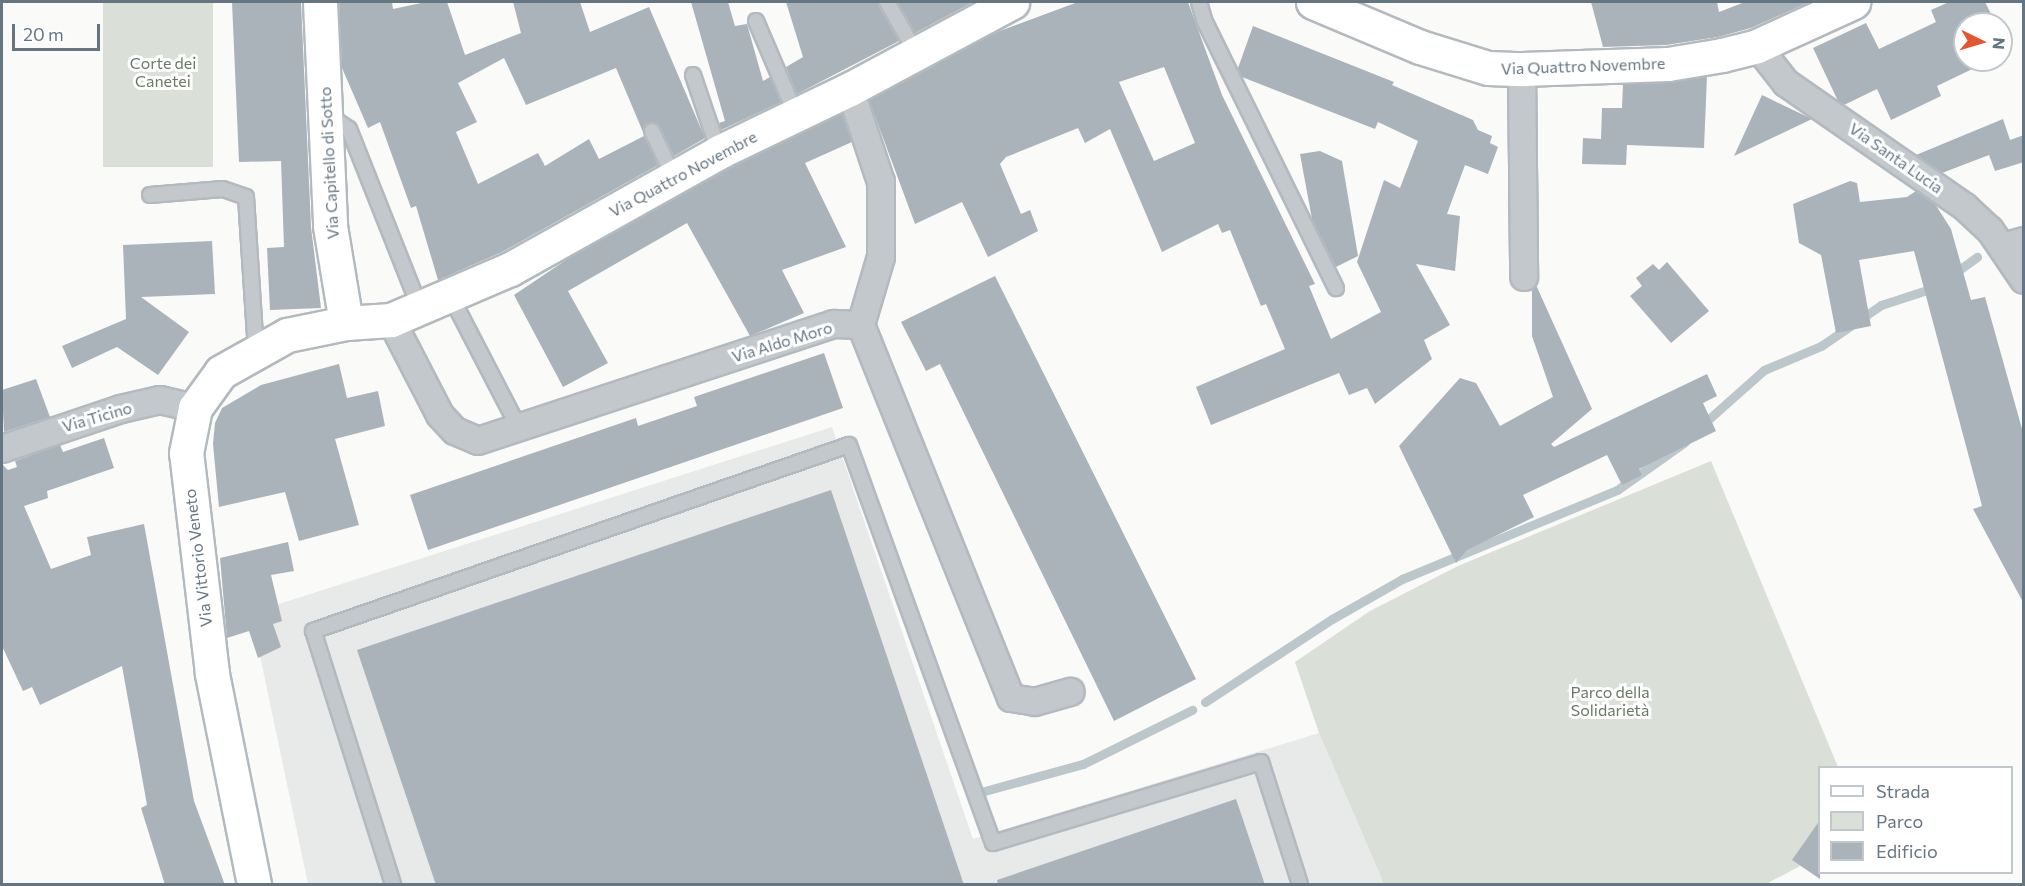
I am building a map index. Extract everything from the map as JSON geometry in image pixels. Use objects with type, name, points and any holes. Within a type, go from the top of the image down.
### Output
[{"type":"street","name":"Via Capitello di Sotto","points":[[320,2],[330,226],[346,323]]},
{"type":"street","name":"Via Quattro Novembre","points":[[346,323],[405,314],[510,269],[671,171],[719,152],[850,89],[1012,2]]},
{"type":"street","name":"Via Quattro Novembre","points":[[1313,2],[1420,47],[1488,68],[1522,69],[1668,64],[1757,46],[1853,2]]},
{"type":"street","name":"Via Santa Lucia","points":[[1757,46],[1786,83],[1965,207],[2013,244],[2024,280]]},
{"type":"street","points":[[1522,69],[1524,277]]},
{"type":"street","points":[[850,89],[881,182],[881,257],[861,325],[1011,698],[1035,702],[1071,692]]},
{"type":"street","name":"Via Aldo Moro","points":[[405,314],[440,415],[455,432],[478,441],[520,430],[834,324],[861,325]]},
{"type":"street","name":"Via Vittorio Veneto","points":[[254,885],[212,673],[186,453],[195,408],[221,372],[256,350],[287,335],[346,323]]},
{"type":"street","name":"Via Ticino","points":[[2,449],[121,409],[160,400],[195,408]]},
{"type":"lane","points":[[887,2],[917,54]]},
{"type":"lane","points":[[1199,2],[1204,20],[1336,288]]},
{"type":"lane","points":[[756,21],[796,115]]},
{"type":"lane","points":[[693,75],[719,152]]},
{"type":"lane","points":[[327,128],[337,121],[349,129],[405,314]]},
{"type":"lane","points":[[652,131],[671,171]]},
{"type":"lane","points":[[150,195],[223,189],[246,197],[256,350]]},
{"type":"lane","points":[[450,295],[520,430]]},
{"type":"lane","points":[[393,885],[313,631],[849,445],[993,843],[1261,762],[1300,885]]},
{"type":"shaded area","points":[[832,427],[973,839],[1319,733],[1384,884],[308,884],[251,613]]},
{"type":"green space","name":"Corte dei Canetei","points":[[103,2],[213,2],[213,167],[103,167]]},
{"type":"green space","name":"Parco della Solidarietà","points":[[1711,461],[1838,766],[1818,766],[1818,857],[1766,884],[1384,884],[1319,733],[1295,662],[1370,611],[1458,566]]},
{"type":"building","points":[[232,2],[301,2],[311,227],[321,308],[270,310],[267,248],[284,247],[281,161],[239,162]]},
{"type":"building","points":[[339,2],[392,2],[393,9],[426,2],[447,2],[465,55],[521,33],[513,2],[580,2],[590,32],[649,7],[705,138],[674,156],[658,124],[648,123],[643,132],[616,68],[526,105],[504,58],[458,83],[477,122],[456,132],[478,184],[538,153],[545,166],[589,139],[599,159],[644,136],[658,165],[502,252],[438,280],[416,206],[411,208],[380,122],[368,128],[342,68]]},
{"type":"building","points":[[691,2],[728,2],[735,26],[747,24],[763,81],[770,77],[781,102],[721,130],[719,123],[725,121]]},
{"type":"building","points":[[786,2],[878,2],[899,41],[797,94],[786,67],[803,57]]},
{"type":"building","points":[[897,2],[973,2],[915,33]]},
{"type":"building","points":[[1078,2],[1188,2],[1222,95],[1315,284],[1309,286],[1331,339],[1381,312],[1357,262],[1384,180],[1400,188],[1418,141],[1378,122],[1375,129],[1242,77],[1238,68],[1253,26],[1394,82],[1392,85],[1473,120],[1478,130],[1492,136],[1490,143],[1498,147],[1488,174],[1465,165],[1447,214],[1460,216],[1455,271],[1416,264],[1450,325],[1424,340],[1432,359],[1375,404],[1367,388],[1349,395],[1339,373],[1211,425],[1196,387],[1285,349],[1266,304],[1261,306],[1230,230],[1222,233],[1218,224],[1162,252],[1110,129],[1085,143],[1078,128],[1006,157],[1000,164],[1021,214],[1030,210],[1038,231],[988,257],[962,202],[915,224],[869,100],[997,32]],"holes":[[[1164,67],[1195,143],[1154,161],[1119,82]]]},
{"type":"building","points":[[1591,2],[1717,2],[1719,12],[1745,2],[1809,2],[1751,28],[1718,37],[1666,45],[1603,47]]},
{"type":"building","points":[[1949,2],[1985,2],[1990,12],[1953,12],[1953,72],[1966,72],[1937,86],[1941,96],[1891,120],[1877,89],[1844,105],[1838,101],[1813,48],[1866,23],[1879,49],[1936,22],[1931,10]]},
{"type":"building","points":[[1707,76],[1704,148],[1627,145],[1626,165],[1582,164],[1583,138],[1601,139],[1602,108],[1622,108],[1623,84]]},
{"type":"building","points":[[1762,95],[1812,119],[1734,156]]},
{"type":"building","points":[[842,113],[852,142],[805,163],[846,247],[782,270],[804,313],[750,336],[687,223],[568,291],[608,363],[563,387],[514,295],[575,254],[728,169]]},
{"type":"building","points":[[2003,119],[2010,140],[2024,135],[2024,162],[1995,171],[1989,155],[1942,173],[1916,155]]},
{"type":"building","points":[[1320,151],[1342,161],[1358,256],[1336,267],[1312,219],[1300,154]]},
{"type":"building","points":[[1850,181],[1857,183],[1860,202],[1907,197],[1916,191],[1935,204],[1951,229],[1971,300],[1985,297],[2024,436],[2024,604],[1973,509],[1982,506],[1914,251],[1859,260],[1871,326],[1836,333],[1821,255],[1799,243],[1793,204]]},
{"type":"building","points":[[212,241],[215,294],[141,297],[189,332],[158,375],[117,347],[72,368],[62,346],[126,319],[123,245]]},
{"type":"building","points":[[1667,262],[1709,311],[1671,343],[1630,296],[1642,286],[1636,278],[1653,264],[1659,270]]},
{"type":"building","points":[[995,276],[1196,679],[1114,721],[940,364],[926,371],[901,322]]},
{"type":"building","points":[[1536,285],[1592,409],[1551,444],[1554,447],[1707,374],[1717,396],[1703,403],[1716,431],[1639,469],[1642,475],[1622,485],[1607,455],[1523,495],[1534,517],[1467,550],[1456,563],[1399,446],[1460,378],[1476,383],[1500,426],[1553,397],[1532,336],[1532,290]]},
{"type":"building","points":[[824,353],[843,408],[428,550],[410,495],[636,418],[638,426],[697,406],[694,397]]},
{"type":"building","points":[[339,364],[347,398],[378,391],[385,426],[335,439],[359,525],[299,541],[285,492],[219,507],[213,444],[215,423],[222,408],[261,385]]},
{"type":"building","points":[[36,379],[50,417],[4,432],[2,390]]},
{"type":"building","points":[[104,438],[114,468],[47,491],[48,498],[24,506],[51,569],[91,555],[87,537],[144,524],[194,801],[225,885],[165,885],[141,808],[147,805],[122,666],[40,705],[32,687],[23,691],[2,646],[2,464],[8,470],[17,467],[15,461],[60,445],[63,452]]},
{"type":"building","points":[[831,490],[964,885],[436,885],[357,650]]},
{"type":"building","points":[[288,542],[294,571],[271,575],[282,621],[273,624],[281,647],[258,658],[249,631],[227,638],[220,558]]},
{"type":"building","points":[[1236,799],[1265,885],[998,885],[997,880]]},
{"type":"building","points":[[1818,823],[1818,874],[1820,874],[1820,879],[1792,860]]},
{"type":"waterway","points":[[1952,275],[1977,257]]},
{"type":"waterway","points":[[1701,426],[1764,370],[1821,346],[1881,305],[1936,287]]},
{"type":"waterway","points":[[1205,702],[1332,619],[1402,579],[1617,490],[1685,442]]},
{"type":"waterway","points":[[981,792],[1083,764],[1192,710]]}]
